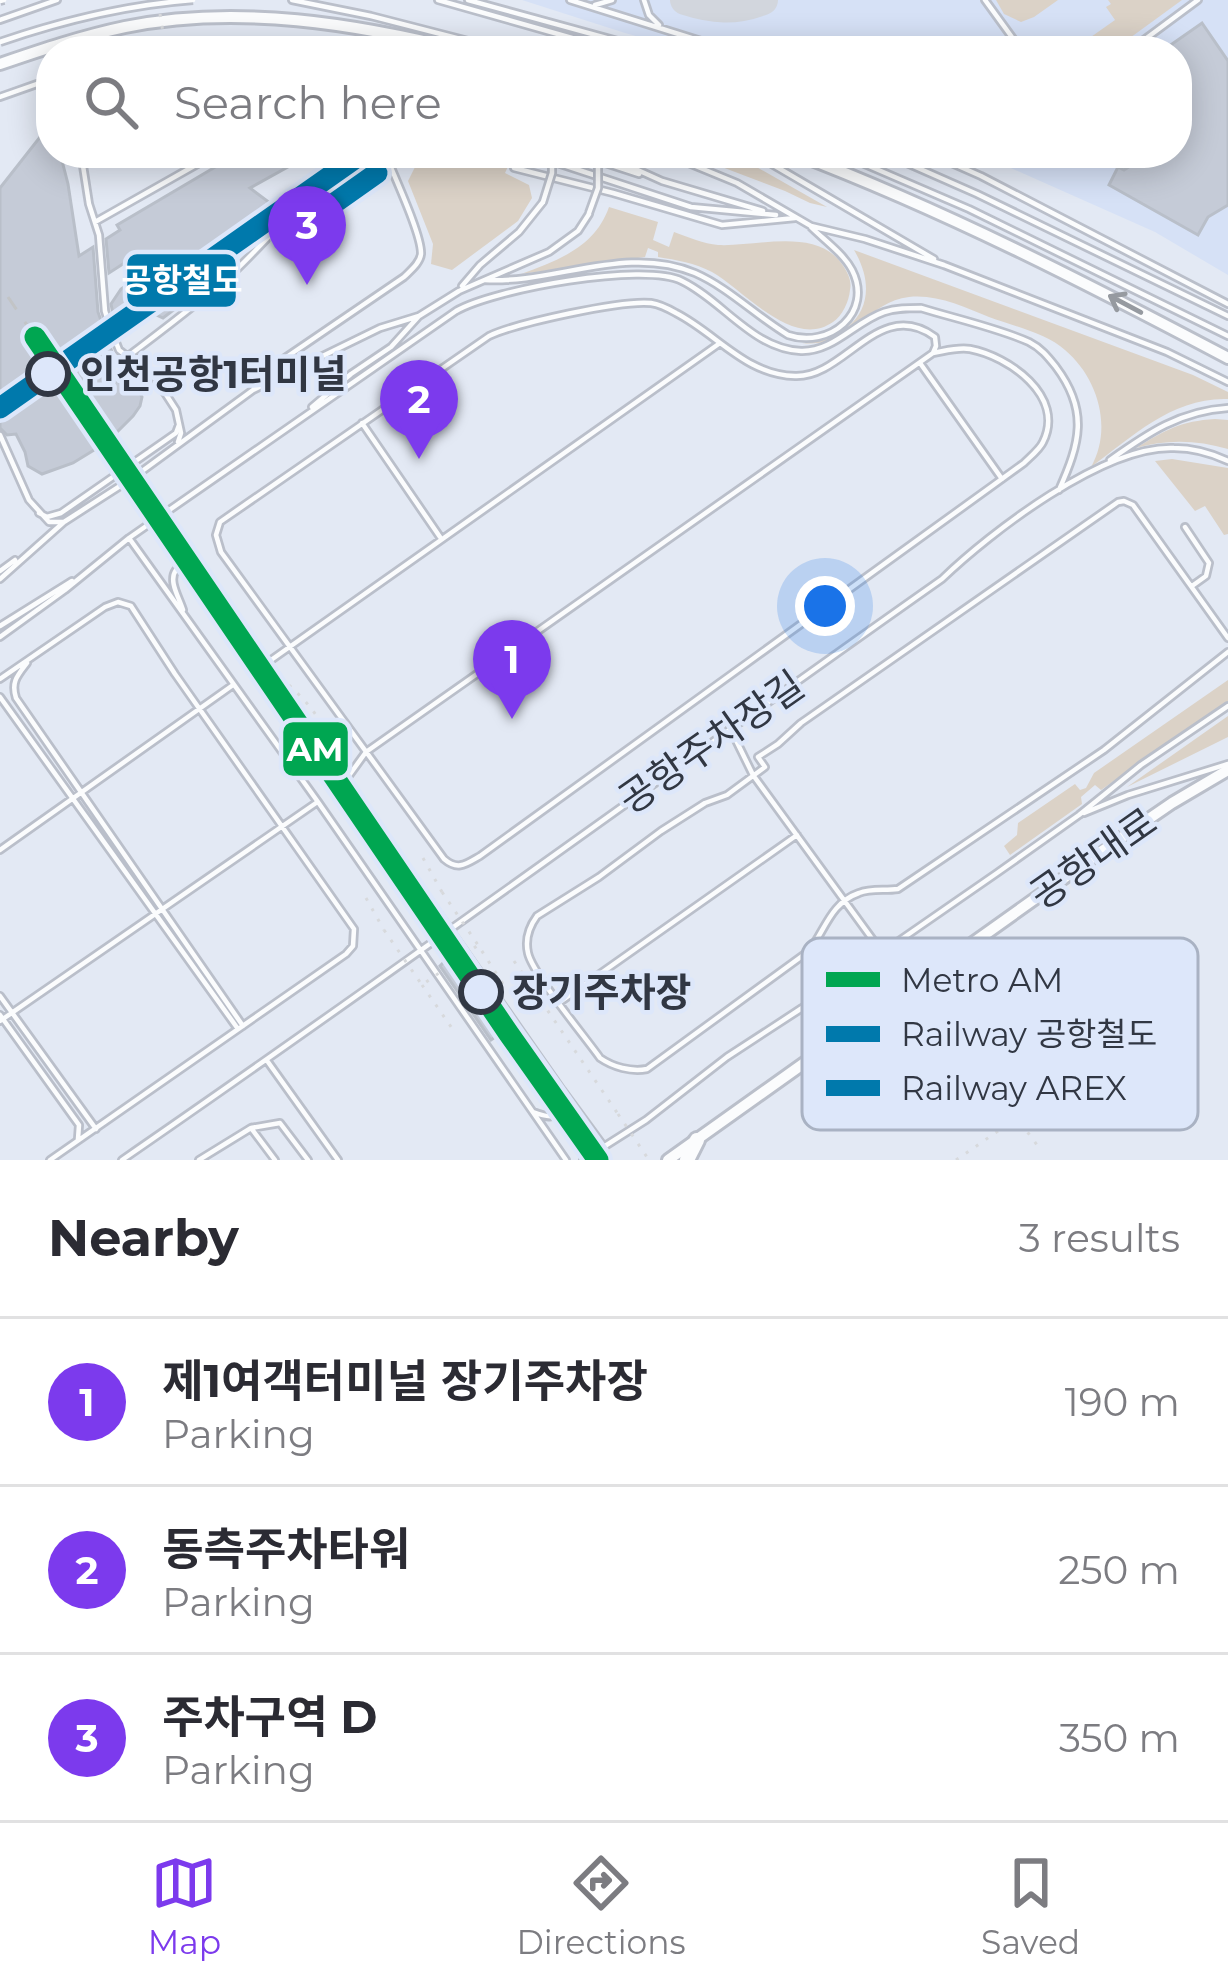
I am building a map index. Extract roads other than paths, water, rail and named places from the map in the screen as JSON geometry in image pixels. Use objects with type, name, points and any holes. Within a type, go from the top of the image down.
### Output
[{"type":"street","points":[[86,36],[189,20],[296,20],[404,36]]},
{"type":"street","points":[[0,64],[36,51]]},
{"type":"street","points":[[834,168],[996,239],[1228,358]]},
{"type":"street","name":"공항대로","points":[[980,938],[1228,767]]},
{"type":"street","name":"공항대로","points":[[668,1160],[802,1065]]},
{"type":"street","points":[[687,1160],[697,1140]]},
{"type":"lane","points":[[0,20],[58,0]]},
{"type":"lane","points":[[0,42],[64,20],[193,0]]},
{"type":"lane","points":[[292,0],[449,36]]},
{"type":"lane","points":[[467,0],[599,36]]},
{"type":"lane","points":[[570,0],[687,36]]},
{"type":"lane","points":[[586,4],[612,0]]},
{"type":"lane","points":[[644,0],[649,15],[663,28]]},
{"type":"lane","points":[[986,0],[1011,36]]},
{"type":"lane","points":[[1149,36],[1198,0]]},
{"type":"lane","points":[[442,1],[565,36]]},
{"type":"lane","points":[[371,28],[392,36]]},
{"type":"lane","points":[[0,97],[36,84]]},
{"type":"lane","points":[[83,168],[99,235],[106,311],[119,350],[156,379],[176,410],[181,433],[177,446]]},
{"type":"lane","points":[[95,221],[190,168]]},
{"type":"lane","points":[[127,357],[187,312],[279,226],[351,168]]},
{"type":"lane","points":[[253,391],[266,371],[416,265],[421,255],[418,239],[391,168]]},
{"type":"lane","points":[[514,168],[722,225],[795,218]]},
{"type":"lane","points":[[459,291],[479,265],[520,232],[543,202],[552,168]]},
{"type":"lane","points":[[573,168],[691,207],[795,218]]},
{"type":"lane","points":[[0,575],[64,522],[253,391],[549,252],[578,231],[589,213],[598,188],[599,168]]},
{"type":"lane","points":[[622,168],[776,215]]},
{"type":"lane","points":[[633,168],[662,181]]},
{"type":"lane","points":[[700,168],[737,183],[811,226],[865,238],[944,265],[1166,352],[1228,382]]},
{"type":"lane","points":[[779,168],[944,265]]},
{"type":"lane","points":[[876,168],[1228,336]]},
{"type":"lane","points":[[917,168],[1228,316]]},
{"type":"lane","points":[[963,168],[1228,304]]},
{"type":"lane","points":[[484,280],[515,282],[640,262],[666,264],[711,281],[788,335],[818,339],[845,322],[856,287],[849,265],[811,226]]},
{"type":"lane","points":[[0,637],[129,538],[470,303],[530,288],[638,272],[682,281],[778,347],[814,351],[873,317],[903,308],[921,308],[1029,343],[1046,354],[1076,400],[1078,435],[1059,490]]},
{"type":"lane","points":[[345,781],[366,752],[932,353],[934,337],[911,325],[892,327],[804,376],[757,369],[678,314],[653,303],[507,328],[220,522],[216,535],[221,552],[290,646],[366,752],[444,859],[459,867],[1024,464],[1044,441],[1047,419],[1034,385],[1012,366],[981,352],[964,348],[932,353]]},
{"type":"lane","points":[[290,426],[391,347],[419,316]]},
{"type":"lane","points":[[264,664],[720,343]]},
{"type":"lane","points":[[920,362],[1002,479]]},
{"type":"lane","points":[[1102,466],[1172,420],[1228,408]]},
{"type":"lane","points":[[362,423],[442,539]]},
{"type":"lane","points":[[39,513],[47,517],[61,513],[176,433],[179,425]]},
{"type":"lane","points":[[0,435],[39,513],[49,522],[64,522]]},
{"type":"lane","points":[[0,452],[5,442]]},
{"type":"lane","name":"공항주차장길","points":[[122,1160],[942,579],[975,548],[1059,490],[1102,466],[1171,447],[1228,461]]},
{"type":"lane","points":[[802,956],[637,1071],[600,1058],[528,955],[529,932],[537,916],[765,766],[758,757],[801,723],[1118,502],[1133,505],[1228,638]]},
{"type":"lane","points":[[164,514],[215,594],[604,1147]]},
{"type":"lane","points":[[1185,527],[1209,563],[1207,576],[1192,586]]},
{"type":"lane","points":[[129,538],[566,1160]]},
{"type":"lane","points":[[184,614],[173,584],[176,570],[184,570],[215,594]]},
{"type":"lane","points":[[0,626],[80,577]]},
{"type":"lane","points":[[0,679],[105,607],[118,602],[131,606],[355,938],[346,954],[50,1160]]},
{"type":"lane","points":[[817,938],[845,901],[864,891],[898,889],[1103,750],[1228,652]]},
{"type":"lane","points":[[32,656],[14,680],[16,698],[240,1027]]},
{"type":"lane","points":[[0,850],[233,685]]},
{"type":"lane","points":[[0,697],[159,911]]},
{"type":"lane","points":[[903,938],[1228,706]]},
{"type":"lane","points":[[730,728],[753,775],[871,938]]},
{"type":"lane","points":[[1079,815],[1128,795],[1228,767]]},
{"type":"lane","points":[[77,1142],[79,1125],[1,1019],[318,802]]},
{"type":"lane","points":[[560,1002],[797,835]]},
{"type":"lane","points":[[0,997],[96,1129]]},
{"type":"lane","points":[[583,1160],[802,1007]]},
{"type":"lane","points":[[267,1060],[338,1160]]},
{"type":"lane","points":[[533,1112],[556,1116],[562,1090]]},
{"type":"lane","points":[[200,1160],[251,1128],[280,1123],[308,1160]]},
{"type":"lane","points":[[251,1128],[275,1160]]},
{"type":"railway","points":[[8,297],[35,337]]},
{"type":"metro line","name":"AM","points":[[35,337],[598,1160]]},
{"type":"rail line","name":"공항철도","points":[[0,408],[342,168]]},
{"type":"rail line","name":"AREX","points":[[285,238],[377,173]]},
{"type":"place","name":"주차구역 D","points":[[307,285]]},
{"type":"place","name":"인천공항1터미널","points":[[48,374]]},
{"type":"place","name":"동측주차타워","points":[[419,459]]},
{"type":"place","name":"제1여객터미널 장기주차장","points":[[512,719]]},
{"type":"place","name":"장기주차장","points":[[481,992]]}]
